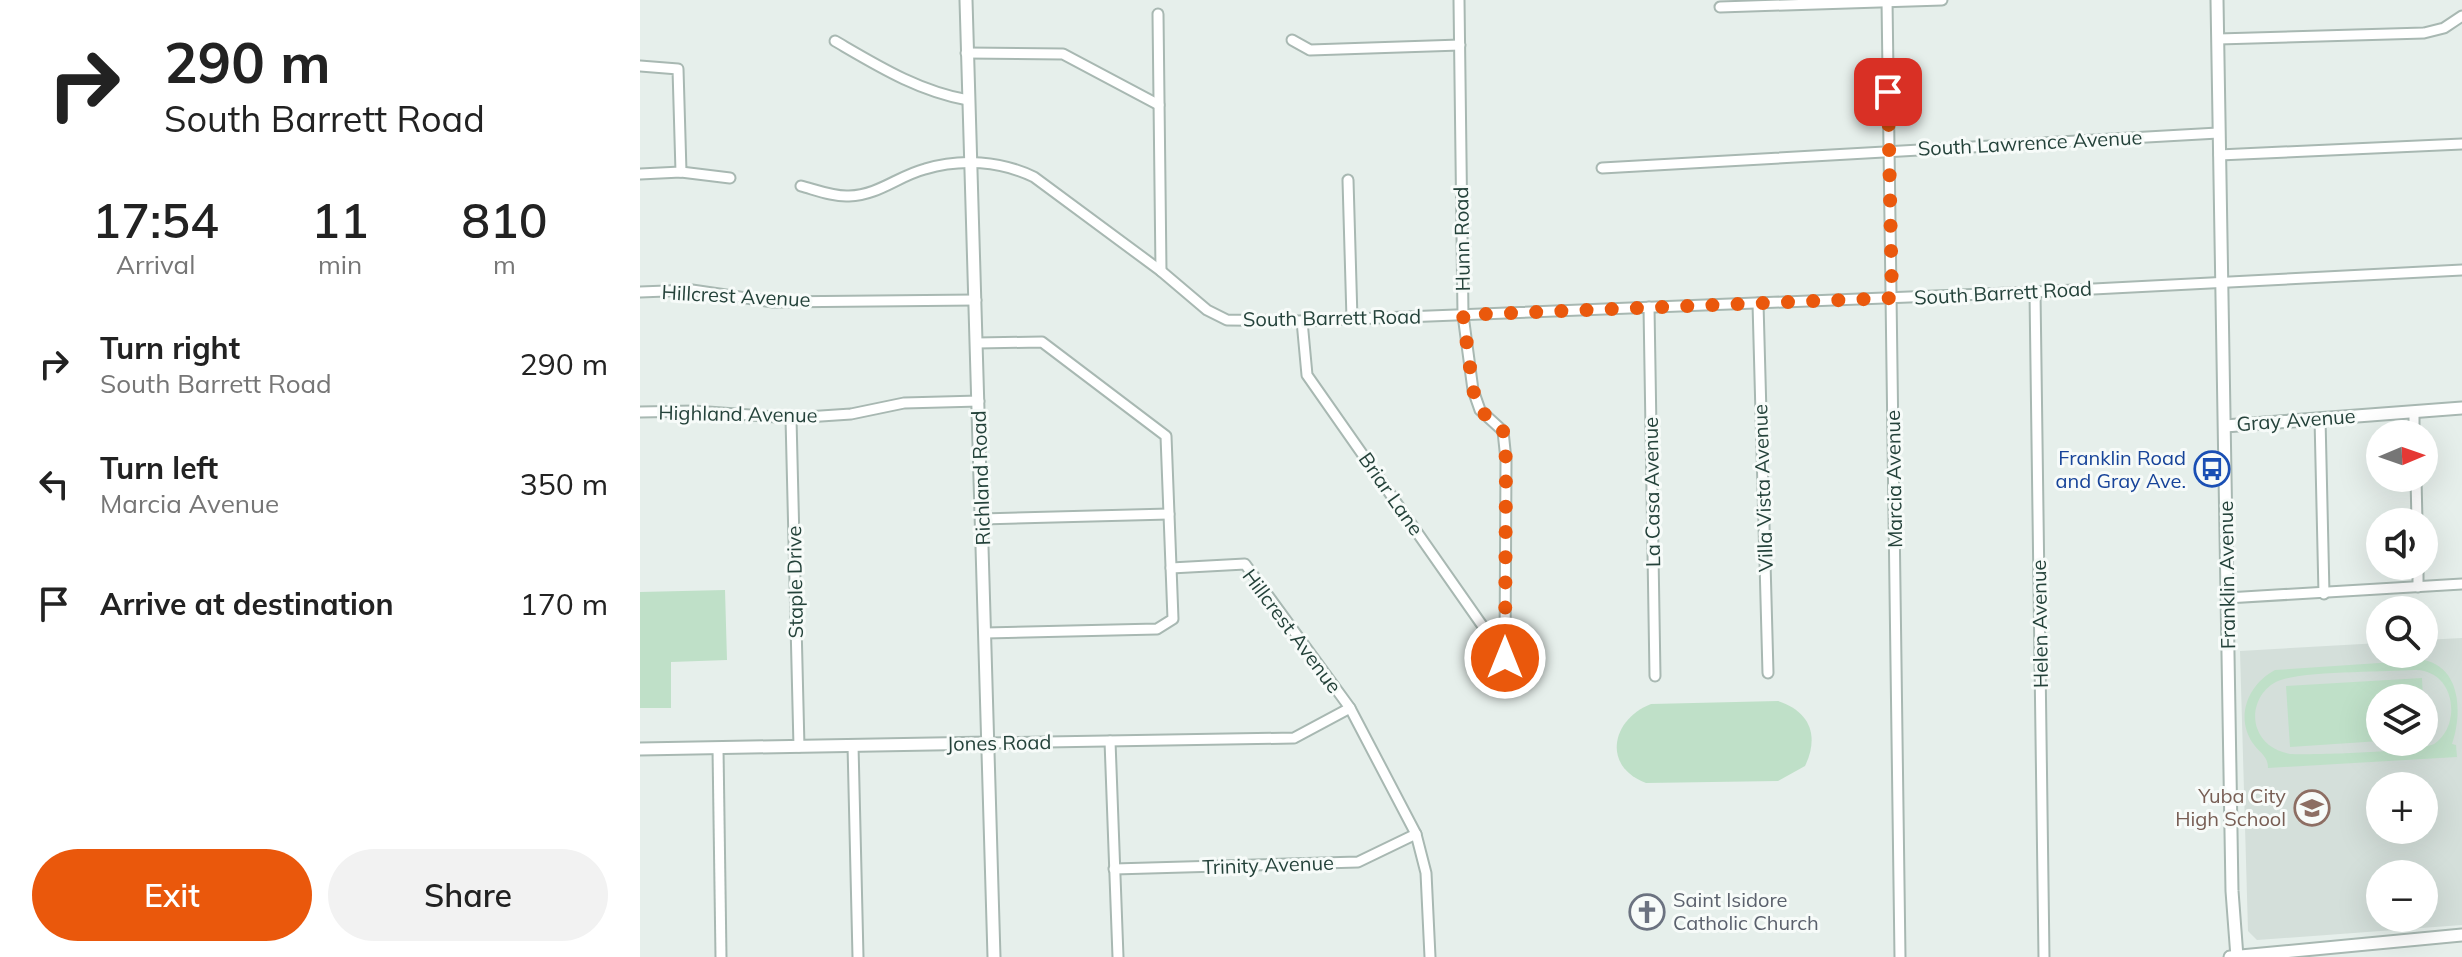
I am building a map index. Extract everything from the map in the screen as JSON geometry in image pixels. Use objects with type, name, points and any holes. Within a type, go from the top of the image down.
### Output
[{"type":"street","name":"Richland Road","points":[[966,0],[994,957]]},
{"type":"street","name":"Hunn Road","points":[[1459,0],[1463,315],[1473,390],[1480,410],[1503,431],[1506,460],[1505,658]]},
{"type":"street","points":[[1720,7],[1942,0]]},
{"type":"street","name":"Franklin Avenue","points":[[2217,0],[2233,921],[2237,956]]},
{"type":"street","name":"Marcia Avenue","points":[[1887,2],[1900,957]]},
{"type":"street","points":[[1158,14],[1161,271]]},
{"type":"street","points":[[2218,39],[2424,33],[2444,28],[2462,16]]},
{"type":"street","points":[[1292,40],[1310,50],[1460,45]]},
{"type":"street","points":[[835,41],[904,81],[941,95],[968,100]]},
{"type":"street","points":[[966,53],[1063,54],[1159,105]]},
{"type":"street","points":[[640,66],[678,69],[681,172]]},
{"type":"street","name":"South Lawrence Avenue","points":[[1602,168],[2218,133]]},
{"type":"street","points":[[2219,155],[2462,144]]},
{"type":"street","name":"South Barrett Road","points":[[801,186],[848,197],[881,190],[924,169],[972,162],[1011,166],[1034,177],[1161,271],[1207,310],[1227,320],[1302,321],[1892,298],[2462,270]]},
{"type":"street","points":[[640,174],[681,172],[730,178]]},
{"type":"street","points":[[1348,180],[1352,319]]},
{"type":"street","name":"Hillcrest Avenue","points":[[640,292],[692,290],[773,302],[976,300]]},
{"type":"street","name":"Helen Avenue","points":[[2035,292],[2044,957]]},
{"type":"street","name":"Villa Vista Avenue","points":[[1758,303],[1768,673]]},
{"type":"street","name":"La Casa Avenue","points":[[1649,307],[1655,676]]},
{"type":"street","name":"Briar Lane","points":[[1302,321],[1307,375],[1505,658]]},
{"type":"street","points":[[977,343],[1042,342],[1166,436],[1173,619],[1157,629],[985,633]]},
{"type":"street","name":"Highland Avenue","points":[[640,412],[694,411],[791,418],[851,414],[904,403],[979,401]]},
{"type":"street","name":"Gray Avenue","points":[[2225,426],[2462,408]]},
{"type":"street","points":[[2414,412],[2414,420]]},
{"type":"street","name":"Staple Drive","points":[[791,418],[799,747]]},
{"type":"street","points":[[2320,418],[2324,594]]},
{"type":"street","points":[[982,519],[1169,514]]},
{"type":"street","name":"Hillcrest Avenue","points":[[1171,568],[1245,564],[1350,708],[1416,834],[1426,873],[1430,957]]},
{"type":"street","points":[[2418,580],[2418,587]]},
{"type":"street","points":[[2227,598],[2462,584]]},
{"type":"street","name":"Jones Road","points":[[640,749],[1294,738],[1350,708]]},
{"type":"street","points":[[1110,741],[1118,957]]},
{"type":"street","points":[[853,745],[858,957]]},
{"type":"street","points":[[718,748],[721,957]]},
{"type":"street","name":"Trinity Avenue","points":[[1114,869],[1358,862],[1416,834]]},
{"type":"street","points":[[2229,957],[2462,935]]},
{"type":"shaded area","name":"Yuba City High School","points":[[2462,638],[2462,925],[2438,927],[2438,860],[2366,860],[2366,932],[2257,940],[2248,931],[2240,651],[2366,644],[2366,668],[2438,668],[2438,639]]},
{"type":"green space","points":[[725,590],[727,660],[671,662],[671,708],[640,708],[640,592]]},
{"type":"green space","points":[[2366,664],[2366,668],[2438,666],[2446,672],[2456,694],[2457,720],[2452,744],[2456,745],[2457,757],[2268,768],[2265,757],[2247,732],[2245,721],[2247,701],[2266,676],[2275,670]],"holes":[[[2416,670],[2440,679],[2447,689],[2451,713],[2449,725],[2438,740],[2438,756],[2366,756],[2366,752],[2290,754],[2270,746],[2262,738],[2255,721],[2258,701],[2266,689],[2289,678],[2344,672]]]},
{"type":"green space","points":[[2422,678],[2422,684],[2366,684],[2366,742],[2290,747],[2286,686]]},
{"type":"green space","points":[[1778,701],[1789,705],[1804,718],[1809,726],[1811,744],[1805,766],[1778,781],[1646,783],[1622,766],[1617,743],[1620,731],[1627,720],[1651,704]]},
{"type":"place","name":"Franklin Road and Gray Ave.","points":[[2212,469]]},
{"type":"place","name":"Yuba City High School","points":[[2312,808]]},
{"type":"place","name":"Saint Isidore Catholic Church","points":[[1647,912]]},
{"type":"route","points":[[1505,658],[1506,460],[1503,431],[1480,410],[1473,390],[1463,315],[1892,298],[1888,92]]}]
